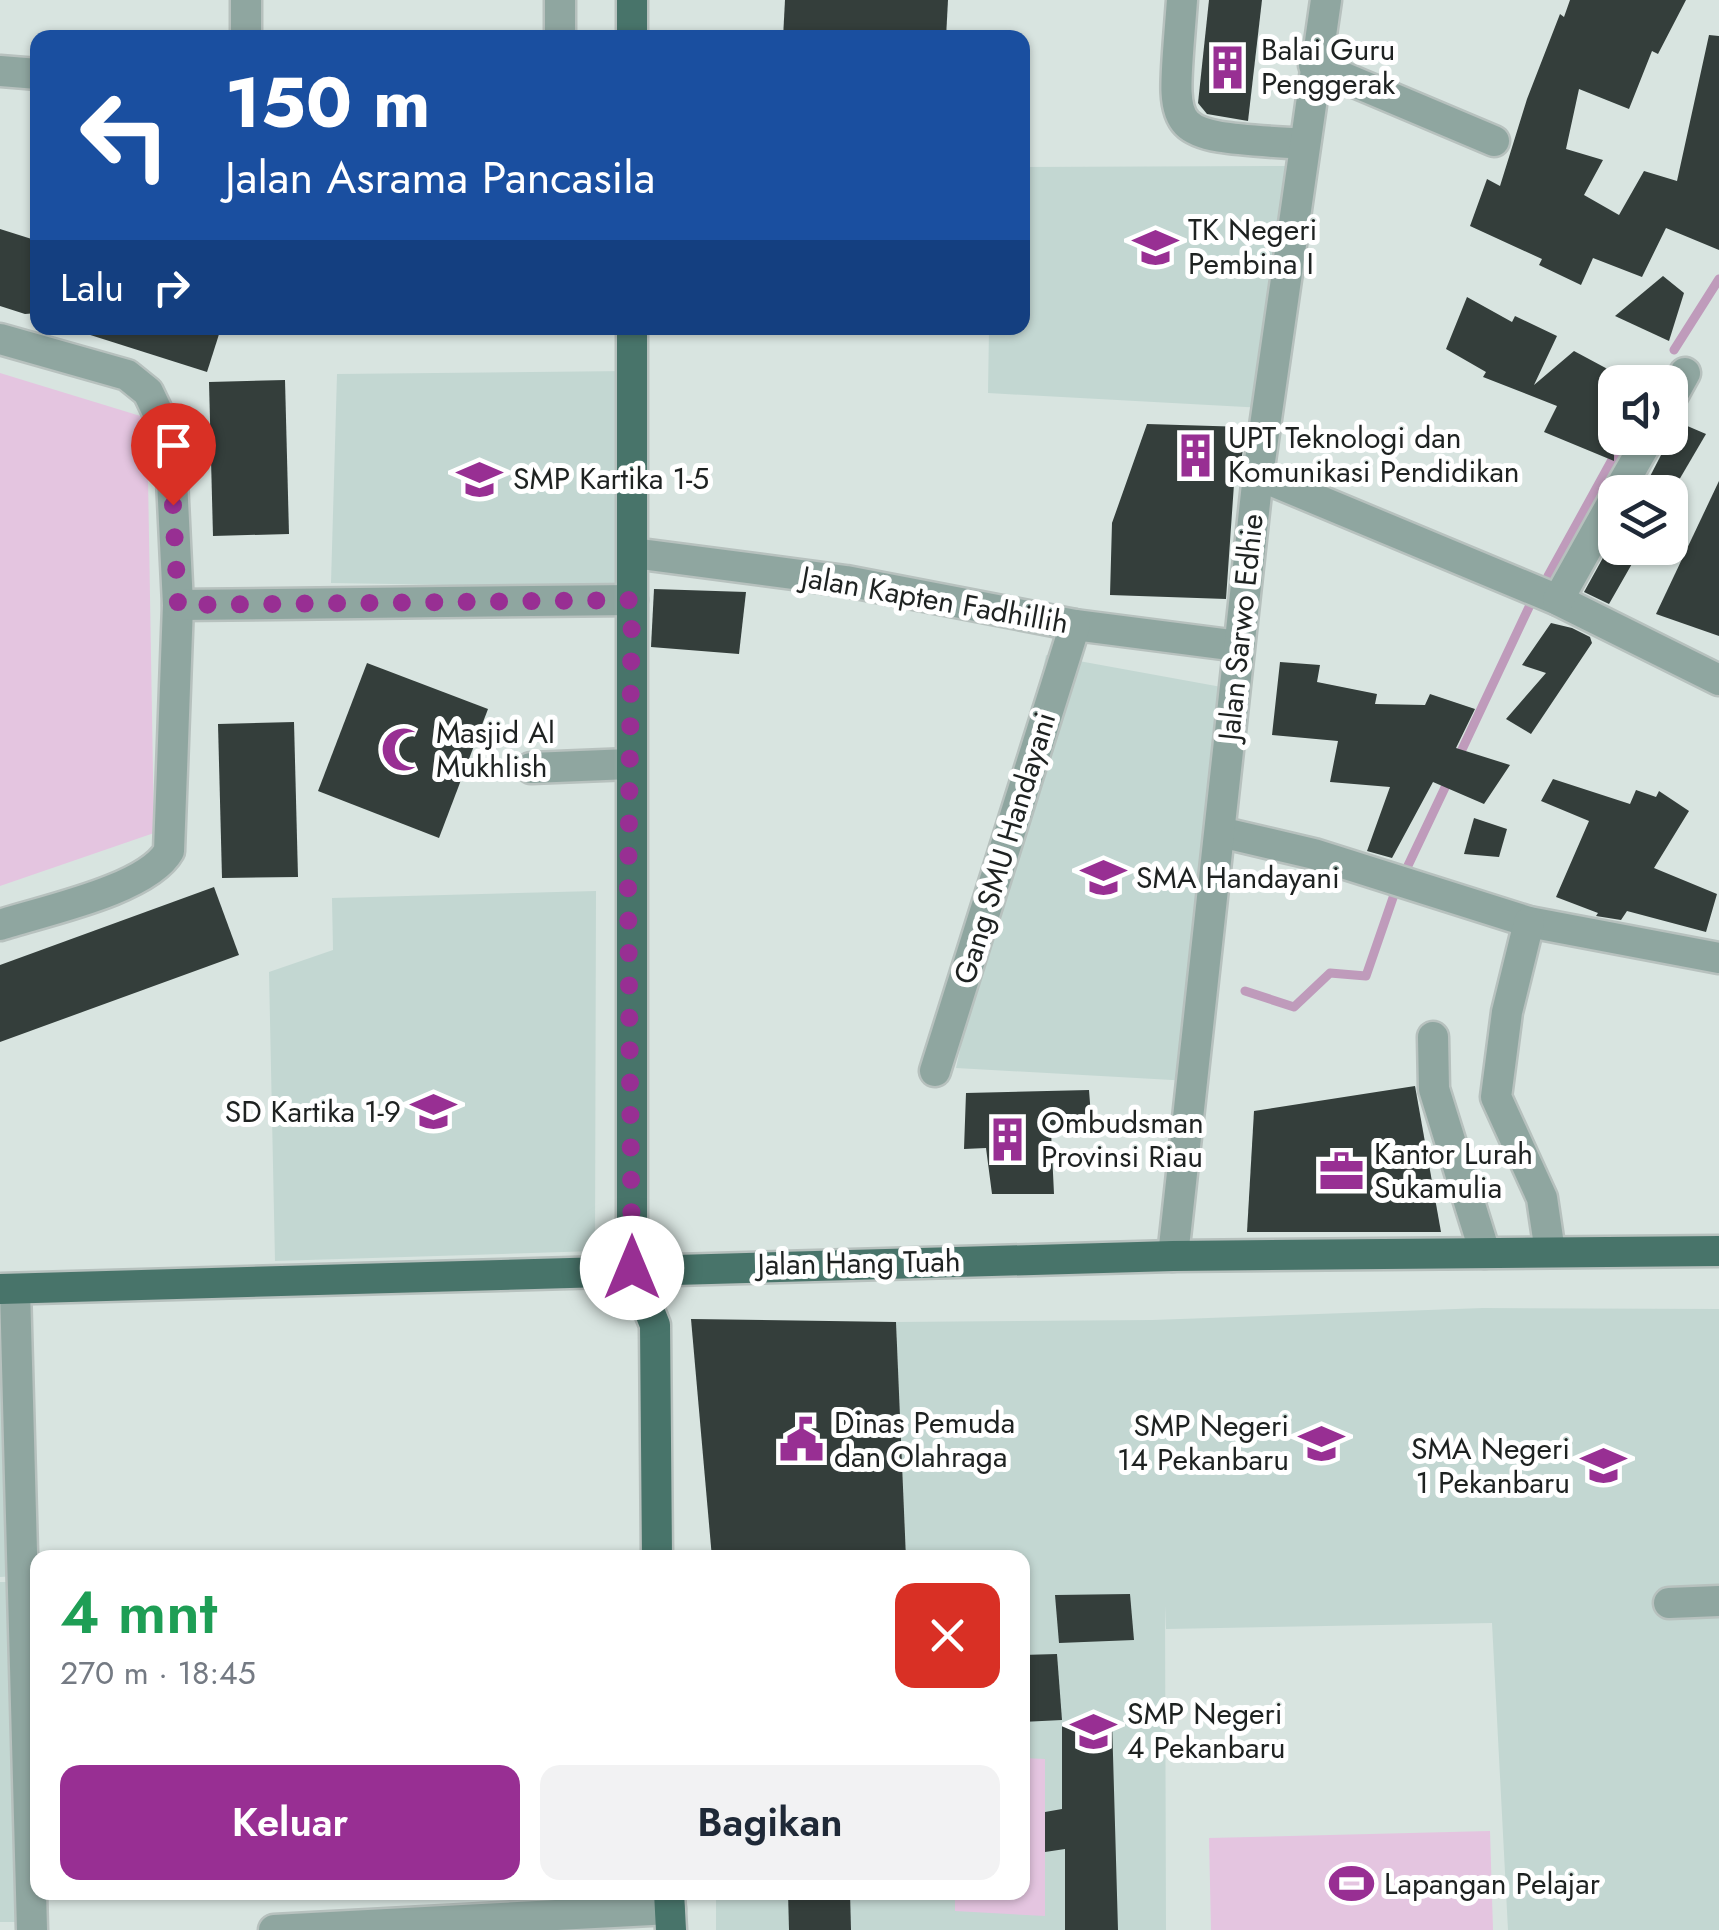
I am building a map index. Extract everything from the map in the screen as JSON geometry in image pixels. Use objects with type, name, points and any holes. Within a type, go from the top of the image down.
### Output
[{"type":"main road","points":[[632,0],[632,30]]},
{"type":"main road","points":[[632,335],[632,1268],[655,1325],[657,1550]]},
{"type":"main road","name":"Jalan Hang Tuah","points":[[8,1289],[632,1268],[1173,1256],[1719,1252]]},
{"type":"street","points":[[246,0],[246,30]]},
{"type":"street","points":[[560,0],[560,30]]},
{"type":"street","points":[[1182,0],[1176,86],[1177,114],[1186,127],[1217,138],[1303,144]]},
{"type":"street","name":"Jalan Sarwo Edhie","points":[[1173,1256],[1258,475],[1326,0]]},
{"type":"street","points":[[1314,66],[1494,141]]},
{"type":"street","points":[[0,71],[30,73]]},
{"type":"street","points":[[0,339],[96,363],[127,375],[148,392],[170,438],[178,605],[169,851],[161,865],[133,880],[0,925]]},
{"type":"street","points":[[1258,475],[1558,600],[1719,680]]},
{"type":"street","points":[[1558,600],[1598,529]]},
{"type":"street","name":"Jalan Kapten Fadhillih","points":[[633,553],[846,581],[1075,625],[1238,646]]},
{"type":"street","points":[[178,605],[632,600]]},
{"type":"street","name":"Gang SMU Handayani","points":[[935,1071],[1075,625]]},
{"type":"street","points":[[531,768],[630,764]]},
{"type":"street","points":[[1220,832],[1314,854],[1528,922],[1719,958]]},
{"type":"street","points":[[1528,922],[1507,1012],[1496,1097],[1542,1198],[1550,1252]]},
{"type":"street","points":[[1433,1038],[1434,1088],[1485,1253]]},
{"type":"street","points":[[8,1289],[30,1611]]},
{"type":"street","points":[[1669,1603],[1719,1601]]},
{"type":"street","points":[[32,1900],[32,1930]]},
{"type":"street","points":[[274,1930],[670,1911]]},
{"type":"shaded area","name":"TK Negeri Pembina I","points":[[1298,166],[1264,408],[988,393],[989,335],[1030,335],[1030,167]]},
{"type":"shaded area","name":"SMP Kartika 1-5","points":[[629,371],[622,588],[331,583],[337,374]]},
{"type":"shaded area","points":[[0,373],[147,418],[154,833],[0,886]]},
{"type":"shaded area","name":"SMA Handayani","points":[[1046,655],[1227,688],[1190,1081],[956,1068]]},
{"type":"shaded area","name":"SD Kartika 1-9","points":[[596,891],[595,1251],[275,1261],[269,972],[333,950],[332,898]]},
{"type":"shaded area","points":[[1483,1308],[1719,1309],[1719,1930],[1508,1930],[1492,1623],[1166,1629],[1165,1606],[1166,1930],[716,1930],[716,1900],[1030,1900],[1030,1550],[906,1550],[896,1322],[1152,1320]]},
{"type":"shaded area","points":[[0,1324],[11,1324],[19,1576],[0,1577]]},
{"type":"shaded area","points":[[0,1582],[12,1582],[20,1922],[0,1922]]},
{"type":"shaded area","points":[[1030,1758],[1045,1759],[1045,1916],[955,1911],[955,1900],[1030,1900]]},
{"type":"shaded area","name":"Lapangan Pelajar","points":[[1490,1831],[1493,1930],[1211,1930],[1209,1838]]},
{"type":"building","points":[[785,0],[948,0],[946,30],[783,30]]},
{"type":"building","name":"Balai Guru Penggerak","points":[[1209,0],[1262,0],[1248,121],[1207,114],[1198,103]]},
{"type":"building","points":[[1570,0],[1686,0],[1658,54],[1652,51],[1629,109],[1579,89],[1566,149],[1603,160],[1584,195],[1619,215],[1644,171],[1677,181],[1709,35],[1719,36],[1719,250],[1666,228],[1642,277],[1593,258],[1581,285],[1539,265],[1542,259],[1470,226],[1487,179],[1500,186],[1527,99],[1560,14],[1564,17]]},
{"type":"building","points":[[0,229],[30,238],[30,314],[0,306]]},
{"type":"building","points":[[1663,276],[1684,293],[1669,341],[1615,316]]},
{"type":"building","points":[[1467,297],[1512,322],[1515,316],[1557,336],[1534,385],[1574,351],[1600,365],[1598,454],[1544,432],[1557,406],[1483,377],[1486,372],[1446,349]]},
{"type":"building","points":[[90,335],[219,335],[207,372]]},
{"type":"building","points":[[285,380],[289,534],[213,536],[209,382]]},
{"type":"building","points":[[1147,424],[1246,427],[1238,484],[1234,484],[1226,599],[1110,595],[1112,523]]},
{"type":"building","points":[[1688,426],[1706,434],[1682,475],[1651,475],[1661,455],[1688,455]]},
{"type":"building","points":[[1719,481],[1719,636],[1656,614],[1679,565],[1688,565],[1688,546]]},
{"type":"building","points":[[1599,565],[1631,565],[1609,604],[1584,592]]},
{"type":"building","points":[[654,589],[746,592],[739,654],[651,647]]},
{"type":"building","points":[[1551,623],[1572,628],[1590,637],[1592,643],[1531,734],[1506,719],[1546,673],[1522,665]]},
{"type":"building","points":[[1280,662],[1320,665],[1317,682],[1377,694],[1375,704],[1425,705],[1430,694],[1475,709],[1456,748],[1510,765],[1484,804],[1433,782],[1392,858],[1367,851],[1390,787],[1330,782],[1338,741],[1272,735]]},
{"type":"building","name":"Masjid Al Mukhlish","points":[[367,663],[488,709],[439,838],[318,791]]},
{"type":"building","points":[[294,722],[298,877],[222,878],[218,724]]},
{"type":"building","points":[[1553,779],[1630,804],[1636,790],[1656,797],[1659,791],[1689,811],[1654,868],[1717,894],[1706,932],[1627,911],[1621,920],[1596,916],[1598,913],[1556,897],[1589,821],[1541,801]]},
{"type":"building","points":[[1474,818],[1507,829],[1499,857],[1464,854]]},
{"type":"building","points":[[214,887],[239,955],[0,1042],[0,965]]},
{"type":"building","name":"Kantor Lurah Sukamulia","points":[[1415,1086],[1441,1232],[1247,1232],[1254,1111]]},
{"type":"building","name":"Ombudsman Provinsi Riau","points":[[1089,1090],[1092,1129],[1051,1131],[1054,1194],[992,1194],[986,1148],[964,1149],[966,1093]]},
{"type":"building","name":"Dinas Pemuda dan Olahraga","points":[[691,1319],[896,1322],[906,1550],[711,1550]]},
{"type":"building","points":[[1130,1594],[1134,1640],[1059,1643],[1055,1595]]},
{"type":"building","points":[[1057,1654],[1062,1720],[1030,1722],[1030,1655]]},
{"type":"building","points":[[1112,1720],[1118,1930],[1065,1930],[1065,1849],[1045,1852],[1045,1812],[1062,1809],[1062,1723]]},
{"type":"building","points":[[788,1900],[850,1900],[851,1930],[789,1930]]},
{"type":"waterway","points":[[1674,350],[1719,279]]},
{"type":"waterway","points":[[1548,576],[1615,455]]},
{"type":"waterway","points":[[1458,758],[1530,605]]},
{"type":"waterway","points":[[1404,874],[1450,777]]},
{"type":"waterway","points":[[1245,991],[1294,1007],[1330,973],[1366,976],[1396,889]]},
{"type":"place","name":"Balai Guru Penggerak","points":[[1228,67]]},
{"type":"place","name":"TK Negeri Pembina I","points":[[1155,247]]},
{"type":"place","name":"UPT Teknologi dan Komunikasi Pendidikan","points":[[1195,455]]},
{"type":"place","name":"SMP Kartika 1-5","points":[[480,479]]},
{"type":"place","name":"Masjid Al Mukhlish","points":[[403,750]]},
{"type":"place","name":"SMA Handayani","points":[[1103,878]]},
{"type":"place","name":"SD Kartika 1-9","points":[[434,1112]]},
{"type":"place","name":"Ombudsman Provinsi Riau","points":[[1008,1140]]},
{"type":"place","name":"Kantor Lurah Sukamulia","points":[[1341,1171]]},
{"type":"place","name":"Dinas Pemuda dan Olahraga","points":[[801,1440]]},
{"type":"place","name":"SMP Negeri 14 Pekanbaru","points":[[1322,1443]]},
{"type":"place","name":"SMA Negeri 1 Pekanbaru","points":[[1603,1466]]},
{"type":"place","name":"SMP Negeri 4 Pekanbaru","points":[[1094,1731]]},
{"type":"place","name":"Lapangan Pelajar","points":[[1351,1884]]},
{"type":"route","points":[[173,505],[178,605],[632,600],[628,891],[632,1268]]}]
